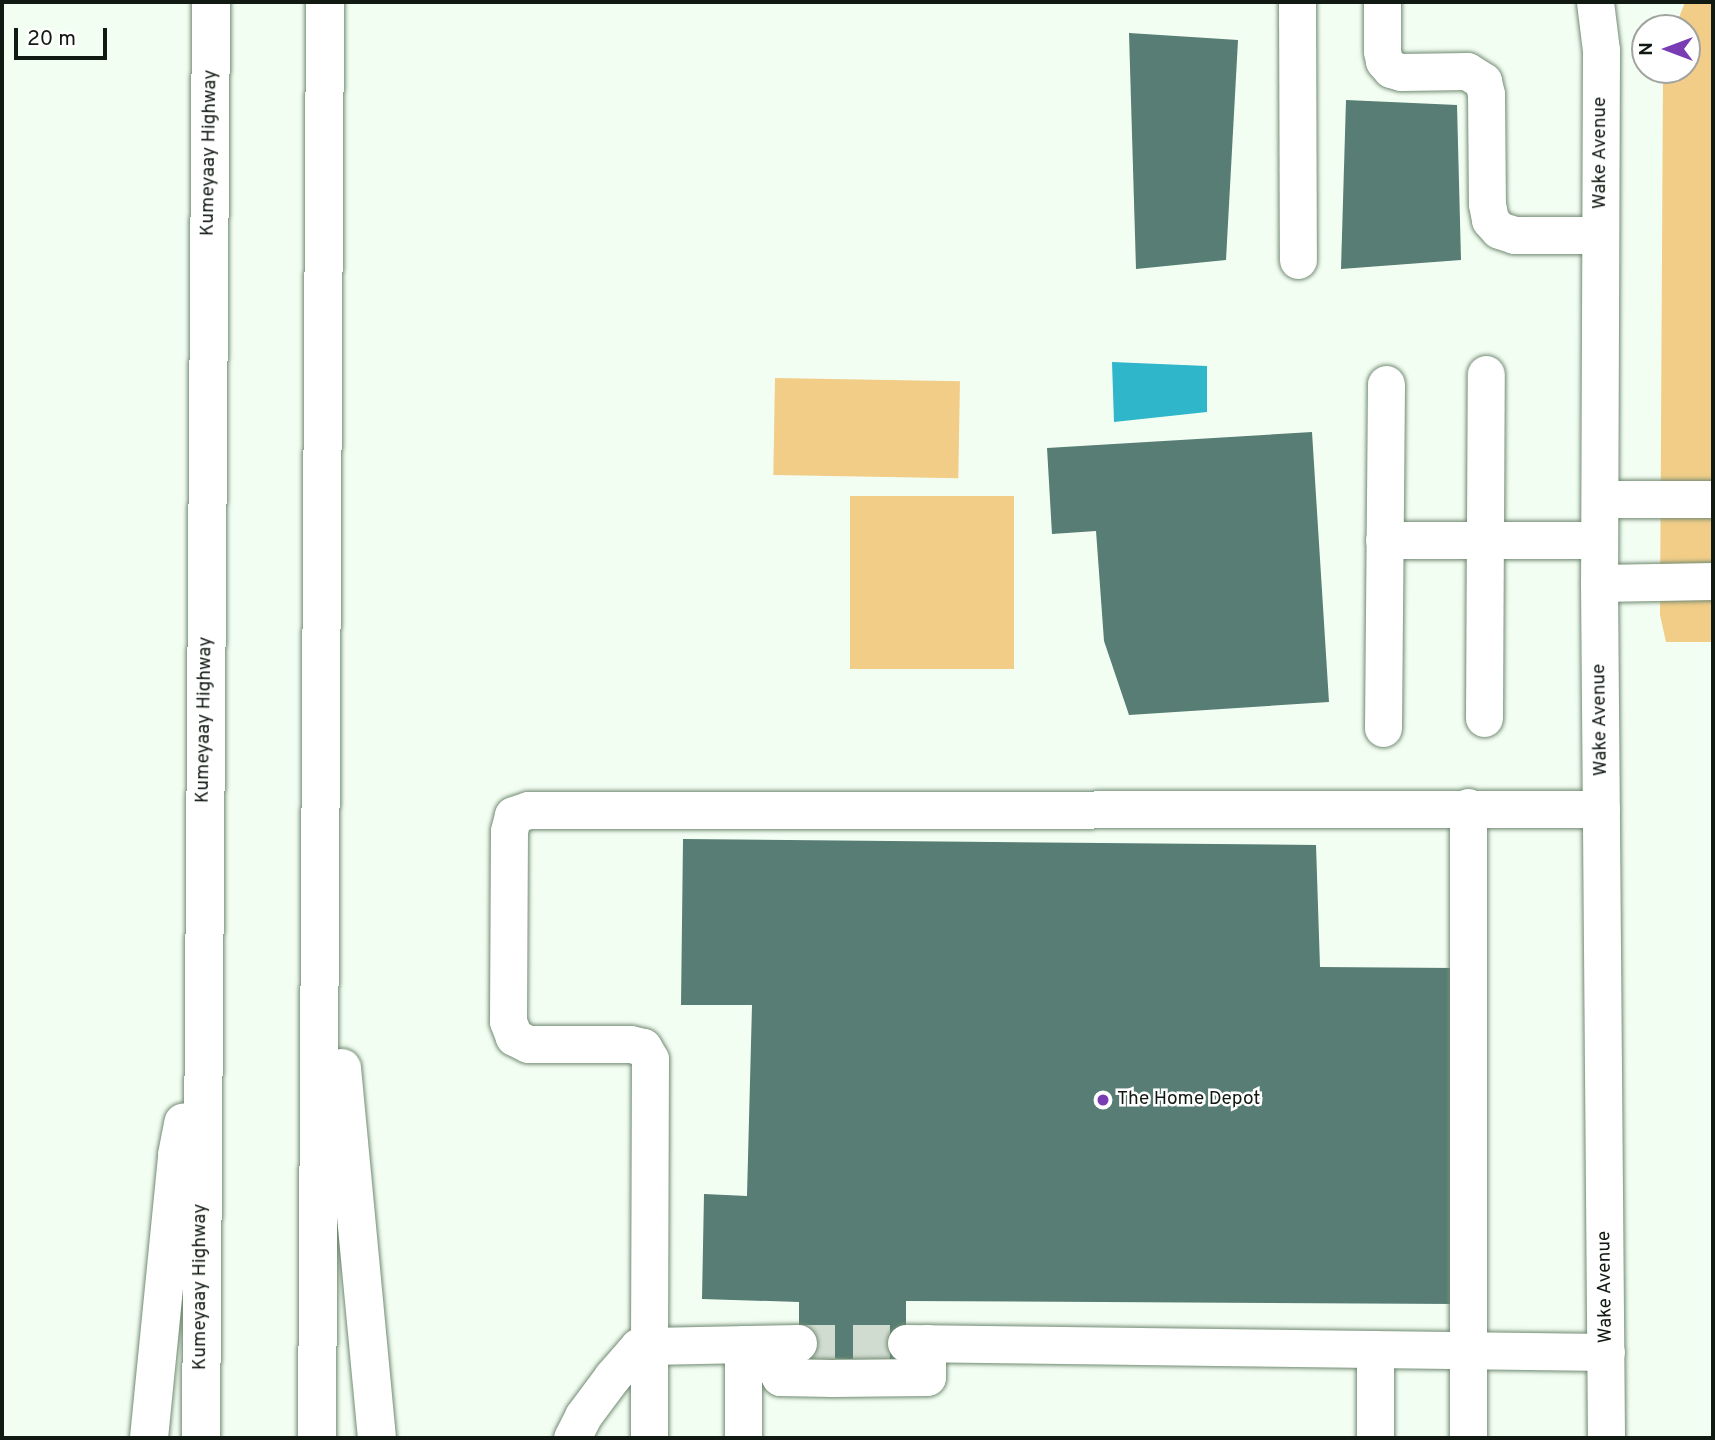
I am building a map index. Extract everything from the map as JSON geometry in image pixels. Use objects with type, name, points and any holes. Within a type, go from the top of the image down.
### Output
[{"type":"highway","name":"Kumeyaay Highway","points":[[201,1438],[211,2]]},
{"type":"highway","points":[[317,1438],[325,2]]},
{"type":"highway","points":[[322,861],[377,1438]]},
{"type":"highway","points":[[149,1438],[177,1155],[202,1032]]},
{"type":"street","points":[[1297,2],[1298,260]]},
{"type":"street","points":[[1382,2],[1382,51],[1384,61],[1391,69],[1401,72],[1467,72],[1483,81],[1486,93],[1490,220],[1499,230],[1514,235],[1600,235]]},
{"type":"street","name":"Wake Avenue","points":[[1595,2],[1601,50],[1599,583],[1606,1438]]},
{"type":"street","points":[[1484,719],[1486,374]]},
{"type":"street","points":[[1383,728],[1386,384]]},
{"type":"street","points":[[1600,499],[1713,499]]},
{"type":"street","points":[[1384,540],[1599,540]]},
{"type":"street","points":[[1599,583],[1713,581]]},
{"type":"street","points":[[1468,807],[1468,1438]]},
{"type":"street","points":[[649,1438],[650,1059],[643,1046],[527,1044],[514,1037],[508,1021],[509,831],[513,815],[527,810],[1468,807],[1601,809]]},
{"type":"street","points":[[772,1344],[775,1367],[780,1377],[846,1378],[927,1377],[916,1343],[1606,1352]]},
{"type":"street","points":[[572,1438],[583,1416],[638,1347],[772,1344]]},
{"type":"street","points":[[743,1438],[772,1344]]},
{"type":"street","points":[[1375,1349],[1375,1438]]},
{"type":"shaded area","points":[[1685,2],[1713,2],[1713,642],[1666,642],[1660,615],[1663,84],[1701,84],[1701,14],[1680,14]]},
{"type":"shaded area","points":[[775,378],[960,381],[958,478],[773,475]]},
{"type":"shaded area","points":[[850,496],[1014,496],[1014,669],[850,669]]},
{"type":"water","points":[[1112,362],[1207,366],[1207,412],[1114,422]]},
{"type":"building","points":[[1129,33],[1238,40],[1226,260],[1136,269]]},
{"type":"building","points":[[1346,100],[1457,105],[1461,260],[1341,269]]},
{"type":"building","points":[[1312,432],[1329,702],[1129,715],[1104,641],[1096,531],[1052,534],[1047,448]]},
{"type":"building","name":"The Home Depot","points":[[683,839],[1316,845],[1320,967],[1456,968],[1458,1304],[906,1301],[906,1360],[799,1358],[799,1302],[702,1299],[704,1194],[747,1196],[752,1005],[681,1005]]},
{"type":"tunnel","points":[[798,1343],[906,1343]]},
{"type":"place","name":"The Home Depot","points":[[1103,1100]]}]
